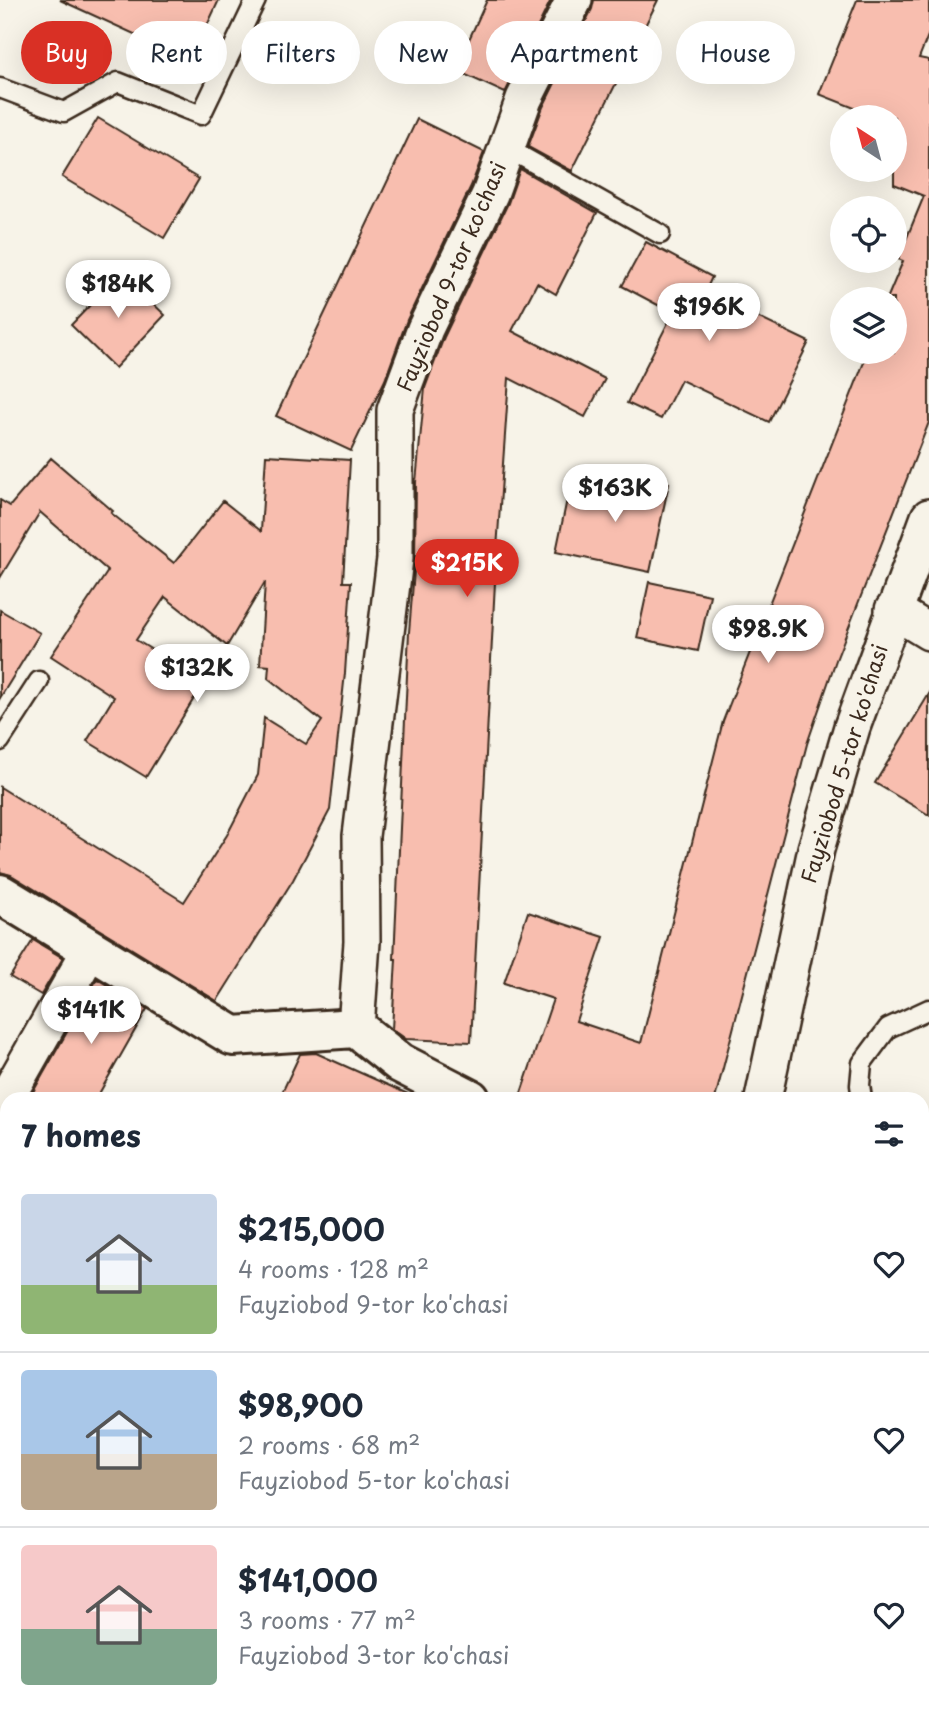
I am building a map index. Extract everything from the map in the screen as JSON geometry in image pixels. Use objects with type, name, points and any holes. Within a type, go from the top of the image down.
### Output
[{"type":"street","name":"Fayziobod 9-tor ko'chasi","points":[[356,1028],[362,942],[361,836],[395,559],[395,410],[425,330],[490,194],[524,99],[574,0]]},
{"type":"street","name":"Fayziobod 5-tor ko'chasi","points":[[764,1092],[816,849],[852,727],[929,517]]},
{"type":"street","points":[[893,610],[929,632]]},
{"type":"street","points":[[0,894],[233,1036],[356,1028],[400,1063],[456,1092]]},
{"type":"street","points":[[10,1092],[90,950]]},
{"type":"lane","points":[[0,88],[64,112],[118,82],[201,115],[256,0]]},
{"type":"lane","points":[[507,148],[660,234]]},
{"type":"lane","points":[[0,741],[39,681]]},
{"type":"lane","points":[[861,1092],[862,1063],[888,1028],[929,1009]]},
{"type":"building","points":[[60,0],[219,0],[209,21],[126,21],[126,30],[112,24],[112,21],[106,21]]},
{"type":"building","points":[[487,0],[551,0],[541,21],[486,21],[486,84],[509,84],[505,93],[472,78],[472,33]]},
{"type":"building","points":[[594,0],[658,0],[647,21],[586,21]]},
{"type":"building","points":[[857,0],[929,0],[929,33],[919,58],[929,60],[929,422],[836,660],[807,744],[717,1092],[521,1092],[553,999],[504,983],[528,912],[604,937],[576,1021],[641,1043],[723,721],[863,364],[907,364],[907,287],[892,287],[898,273],[907,273],[907,237],[924,196],[894,184],[907,182],[907,105],[847,105],[819,94]]},
{"type":"building","points":[[554,84],[616,84],[572,171],[528,147]]},
{"type":"building","points":[[98,118],[199,179],[164,238],[62,177]]},
{"type":"building","points":[[417,119],[484,152],[471,186],[407,320],[385,380],[351,451],[276,416]]},
{"type":"building","points":[[520,169],[597,213],[556,294],[537,283],[512,331],[605,379],[585,417],[509,378],[496,563],[471,1042],[406,1039],[392,1029],[394,959],[409,632],[415,559],[416,482],[425,388],[444,337],[508,203]]},
{"type":"building","points":[[646,242],[712,277],[705,292],[809,342],[769,422],[681,380],[661,419],[627,403],[673,313],[622,286]]},
{"type":"building","points":[[121,273],[165,315],[115,368],[71,325]]},
{"type":"building","points":[[266,455],[350,460],[343,582],[351,582],[345,673],[330,810],[293,880],[217,1001],[11,875],[0,872],[0,787],[184,902],[227,835],[258,775],[264,718],[306,744],[322,721],[268,678],[269,666],[260,665],[265,582],[227,646],[165,597],[136,640],[204,682],[146,777],[87,741],[114,697],[51,656],[108,571],[40,512],[0,578],[0,500],[10,506],[51,458],[113,511],[111,513],[174,563],[223,501],[261,531]]},
{"type":"building","points":[[628,475],[669,483],[650,572],[556,552],[570,485],[624,497]]},
{"type":"building","points":[[649,582],[710,595],[698,651],[637,638]]},
{"type":"building","points":[[0,610],[40,633],[0,698]]},
{"type":"building","points":[[929,694],[929,815],[875,783]]},
{"type":"building","points":[[33,940],[63,958],[41,995],[10,977]]},
{"type":"building","points":[[97,979],[147,1009],[100,1092],[33,1092]]},
{"type":"building","points":[[316,1053],[403,1092],[282,1092],[300,1054]]}]
